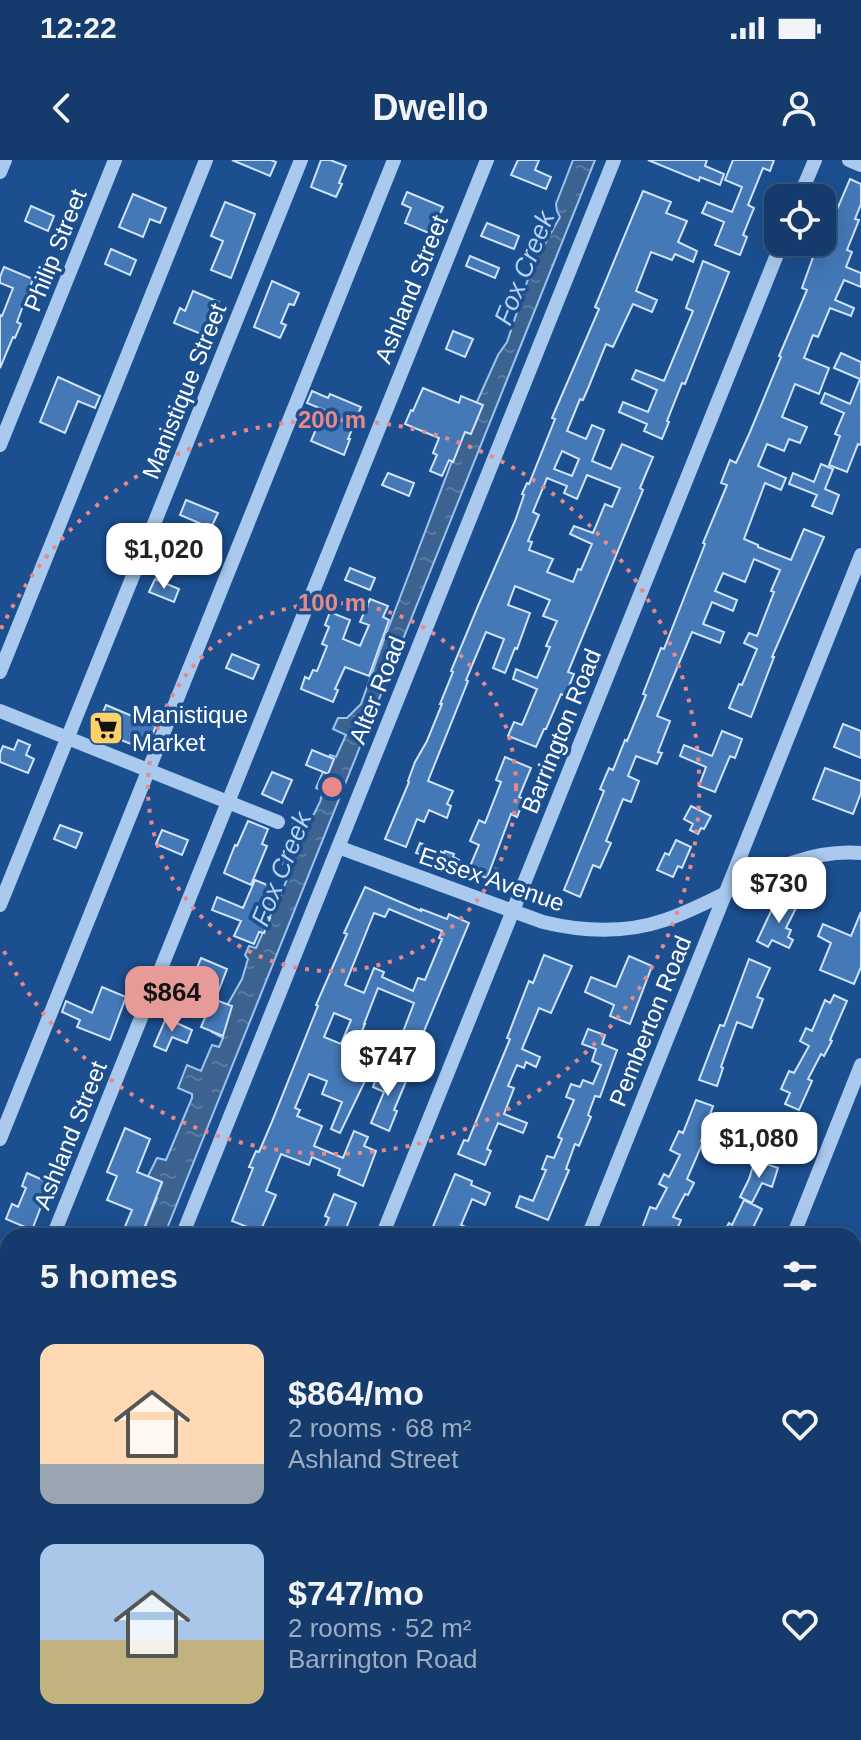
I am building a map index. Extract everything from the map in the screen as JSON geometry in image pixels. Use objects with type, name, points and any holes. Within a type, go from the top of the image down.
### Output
[{"type":"street","points":[[0,172],[5,160]]},
{"type":"street","name":"Philip Street","points":[[0,445],[115,160]]},
{"type":"street","points":[[0,672],[206,160]]},
{"type":"street","name":"Manistique Street","points":[[0,905],[301,160]]},
{"type":"street","points":[[0,1139],[394,160]]},
{"type":"street","name":"Ashland Street","points":[[56,1228],[487,160]]},
{"type":"street","name":"Alter Road","points":[[185,1228],[614,160]]},
{"type":"street","points":[[805,184],[815,160]]},
{"type":"street","points":[[849,160],[861,165]]},
{"type":"street","name":"Barrington Road","points":[[385,1228],[776,256]]},
{"type":"street","name":"Pemberton Road","points":[[591,1228],[861,555]]},
{"type":"street","points":[[0,711],[278,822]]},
{"type":"street","name":"Essex Avenue","points":[[338,847],[512,912],[569,928],[595,931],[619,930],[666,920],[787,864],[812,856],[861,853]]},
{"type":"street","points":[[796,1228],[861,1065]]},
{"type":"water","name":"Fox Creek","points":[[573,160],[595,160],[167,1228],[144,1228],[157,1198],[140,1190],[157,1195],[162,1183],[148,1176],[157,1158],[166,1160],[192,1098],[192,1094],[178,1088],[187,1065],[201,1071],[212,1045],[219,1047],[223,1038],[212,1032],[242,979],[249,946],[256,948],[278,903],[291,868],[283,864],[297,829],[292,826],[295,818],[309,824],[320,802],[323,791],[316,788],[330,755],[336,757],[346,735],[333,729],[338,718],[347,718],[361,704],[462,435],[498,355],[507,342],[539,246],[543,247],[560,217],[556,204]]},
{"type":"building","points":[[232,160],[271,160],[276,162],[270,176]]},
{"type":"building","points":[[321,160],[346,166],[336,197],[311,187]]},
{"type":"building","points":[[518,160],[539,160],[535,170],[551,177],[546,189],[511,175]]},
{"type":"building","points":[[648,160],[707,160],[705,166],[724,174],[720,185],[700,177],[699,181]]},
{"type":"building","points":[[733,160],[774,160],[770,171],[763,168],[748,205],[754,208],[743,235],[747,237],[740,255],[715,245],[724,222],[702,213],[707,202],[732,212],[742,187],[725,180]]},
{"type":"building","points":[[850,179],[861,184],[861,204],[855,219],[859,220],[847,250],[852,252],[846,267],[861,273],[861,287],[844,280],[835,300],[854,308],[851,316],[830,308],[818,337],[813,335],[804,358],[829,368],[819,394],[795,384],[782,417],[807,427],[800,443],[789,439],[784,451],[767,444],[758,466],[786,478],[781,490],[765,483],[744,539],[791,560],[804,529],[824,537],[772,657],[751,717],[729,708],[757,649],[744,643],[749,633],[757,636],[780,570],[754,559],[745,582],[723,573],[715,591],[737,600],[733,611],[712,602],[703,624],[724,632],[720,643],[692,632],[657,716],[670,721],[658,752],[662,753],[657,764],[636,756],[628,776],[639,781],[631,802],[623,799],[606,841],[611,843],[600,868],[593,865],[580,897],[564,890],[604,791],[600,789],[609,768],[613,770],[646,695],[643,694],[661,648],[664,649],[727,485],[721,483],[730,460],[736,463],[807,290],[802,288],[814,256],[836,256],[836,212]]},
{"type":"building","points":[[643,191],[671,202],[666,213],[687,221],[678,242],[697,251],[693,262],[675,254],[672,260],[651,252],[636,291],[657,300],[652,312],[633,304],[613,347],[606,344],[567,431],[586,439],[592,425],[604,430],[592,461],[611,469],[622,444],[653,457],[640,488],[643,490],[568,672],[574,674],[565,696],[561,694],[536,747],[508,736],[514,722],[522,725],[537,689],[513,679],[516,669],[537,678],[557,621],[543,616],[550,600],[515,586],[508,605],[530,613],[517,649],[505,673],[493,668],[504,639],[486,632],[428,781],[453,791],[447,804],[451,806],[447,818],[429,810],[424,822],[417,819],[406,847],[385,839],[442,704],[451,671],[515,521],[522,494],[555,419],[552,418],[599,309],[595,307]],"holes":[[[562,451],[579,459],[572,476],[554,469]],[[587,475],[620,488],[612,507],[605,504],[593,533],[574,526],[570,534],[592,544],[573,582],[547,572],[553,559],[529,550],[532,542],[528,541],[539,515],[533,512],[547,478],[567,486],[564,493],[577,499]]]},
{"type":"building","points":[[407,192],[443,207],[431,234],[405,223],[411,208],[402,204]]},
{"type":"building","points":[[133,194],[166,208],[160,223],[150,219],[143,237],[119,227]]},
{"type":"building","points":[[225,202],[255,214],[231,278],[211,270],[223,241],[211,236]]},
{"type":"building","points":[[31,206],[54,216],[48,231],[25,221]]},
{"type":"building","points":[[487,223],[519,236],[514,249],[481,236]]},
{"type":"building","points":[[111,249],[136,260],[130,275],[105,264]]},
{"type":"building","points":[[470,256],[499,268],[495,278],[466,266]]},
{"type":"building","points":[[703,261],[729,272],[662,439],[644,431],[647,424],[619,412],[623,402],[648,412],[657,390],[632,379],[636,370],[664,381],[693,311],[686,308]]},
{"type":"building","points":[[4,267],[33,279],[17,322],[21,324],[0,368],[0,315],[13,288],[0,283]]},
{"type":"building","points":[[272,281],[299,293],[294,305],[289,304],[281,323],[286,325],[280,338],[254,327]]},
{"type":"building","points":[[193,291],[219,302],[206,336],[174,323],[180,308],[185,311]]},
{"type":"building","points":[[453,331],[473,339],[465,357],[446,349]]},
{"type":"building","points":[[841,353],[861,362],[861,445],[858,444],[847,472],[829,465],[840,436],[835,434],[844,413],[821,403],[825,393],[850,404],[860,379],[834,368]]},
{"type":"building","points":[[58,377],[100,396],[95,408],[78,401],[65,433],[40,422]]},
{"type":"building","points":[[423,388],[459,403],[461,396],[483,405],[471,434],[465,432],[453,462],[449,460],[442,476],[430,471],[437,455],[433,453],[439,438],[405,424]]},
{"type":"building","points":[[312,391],[328,398],[330,394],[361,407],[344,455],[311,441],[324,410],[307,403]]},
{"type":"building","points":[[821,464],[833,469],[825,489],[839,495],[832,514],[812,506],[817,495],[789,484],[793,473],[814,482]]},
{"type":"building","points":[[388,473],[414,483],[409,496],[382,485]]},
{"type":"building","points":[[186,500],[218,513],[211,528],[180,515]]},
{"type":"building","points":[[350,568],[375,578],[370,590],[345,580]]},
{"type":"building","points":[[155,579],[179,589],[174,602],[149,592]]},
{"type":"building","points":[[370,599],[388,606],[383,617],[389,620],[369,676],[345,667],[333,702],[301,689],[305,677],[309,679],[313,670],[317,671],[327,646],[322,644],[329,627],[325,625],[330,612],[350,620],[343,639],[360,646],[369,625],[360,622]]},
{"type":"building","points":[[232,654],[259,665],[253,679],[226,668]]},
{"type":"building","points":[[106,705],[156,726],[146,750],[96,730]]},
{"type":"building","points":[[843,724],[861,731],[861,758],[834,747]]},
{"type":"building","points":[[722,731],[742,739],[735,758],[730,756],[715,792],[699,786],[706,767],[680,756],[684,745],[712,756]]},
{"type":"building","points":[[18,740],[30,745],[26,755],[34,759],[28,773],[0,762],[3,746],[14,750]]},
{"type":"building","points":[[312,750],[334,759],[328,774],[306,765]]},
{"type":"building","points":[[505,757],[531,768],[519,797],[524,799],[517,817],[511,814],[487,878],[468,871],[479,845],[470,841],[479,820],[485,823],[501,782],[496,780]]},
{"type":"building","points":[[825,768],[861,781],[861,793],[853,814],[813,799]]},
{"type":"building","points":[[272,772],[292,780],[282,803],[262,794]]},
{"type":"building","points":[[691,806],[711,816],[698,834],[690,830],[693,824],[684,819]]},
{"type":"building","points":[[248,821],[268,829],[262,844],[267,846],[251,885],[224,873]]},
{"type":"building","points":[[60,825],[82,833],[76,848],[54,839]]},
{"type":"building","points":[[162,830],[188,840],[182,855],[156,844]]},
{"type":"building","points":[[676,840],[691,847],[682,868],[678,866],[673,877],[657,870]]},
{"type":"building","points":[[420,843],[454,854],[453,857],[459,860],[456,868],[416,853]]},
{"type":"building","points":[[255,880],[277,889],[265,916],[270,918],[264,933],[259,932],[254,944],[234,936],[241,921],[212,910],[217,897],[243,908]]},
{"type":"building","points":[[365,887],[421,911],[447,919],[449,914],[469,923],[412,1060],[395,1053],[390,1064],[379,1059],[387,1032],[401,1037],[414,1003],[378,988],[345,1070],[366,1079],[340,1133],[331,1129],[342,1102],[322,1094],[327,1081],[309,1074],[295,1108],[300,1110],[297,1116],[322,1126],[314,1146],[343,1158],[354,1131],[368,1137],[364,1146],[376,1151],[363,1186],[338,1175],[340,1169],[312,1157],[309,1165],[281,1154],[266,1191],[276,1195],[262,1228],[250,1228],[232,1221],[253,1168],[249,1167],[271,1124],[316,1005],[347,934],[344,933]],"holes":[[[389,909],[442,931],[439,938],[442,939],[425,980],[418,978],[413,991],[382,977],[384,972],[374,968],[364,993],[345,985],[374,913],[385,917]],[[334,1013],[351,1020],[341,1044],[324,1037]]]},
{"type":"building","points":[[788,895],[800,900],[786,928],[791,930],[788,937],[793,940],[789,948],[772,940],[768,947],[757,941],[772,909],[780,913]]},
{"type":"building","points":[[861,912],[861,967],[854,984],[820,970],[831,943],[818,936],[823,924],[851,936]]},
{"type":"building","points":[[544,955],[572,966],[551,1013],[539,1008],[522,1049],[540,1057],[536,1067],[526,1062],[524,1068],[517,1065],[508,1086],[514,1088],[504,1114],[527,1123],[523,1133],[498,1123],[487,1149],[491,1151],[485,1165],[458,1154],[464,1140],[468,1141],[510,1039],[507,1038],[529,981],[533,983]]},
{"type":"building","points":[[629,956],[652,966],[630,1024],[610,1016],[614,1005],[585,992],[591,977],[616,987]]},
{"type":"building","points":[[201,958],[227,969],[217,995],[194,986],[200,972],[196,970]]},
{"type":"building","points":[[749,959],[770,968],[757,997],[763,999],[752,1028],[737,1022],[717,1086],[699,1080],[720,1025],[724,1026]]},
{"type":"building","points":[[102,987],[126,997],[110,1040],[77,1027],[80,1020],[62,1012],[66,1001],[92,1013]]},
{"type":"building","points":[[834,995],[847,1001],[832,1041],[808,1079],[812,1081],[799,1110],[785,1104],[790,1093],[781,1089],[789,1071],[794,1073],[809,1046],[800,1041],[806,1028],[812,1031],[825,1000],[830,1003]]},
{"type":"building","points":[[216,1000],[232,1006],[223,1036],[201,1027]]},
{"type":"building","points":[[166,1018],[192,1030],[187,1043],[172,1037],[166,1051],[154,1046]]},
{"type":"building","points":[[588,1029],[605,1035],[602,1044],[617,1050],[600,1097],[595,1096],[588,1115],[591,1117],[579,1146],[575,1144],[566,1169],[569,1170],[548,1220],[516,1207],[520,1196],[533,1201],[546,1170],[542,1169],[547,1156],[554,1158],[562,1139],[558,1137],[574,1100],[566,1097],[571,1084],[580,1087],[583,1080],[593,1084],[601,1065],[592,1061],[596,1049],[582,1044]]},
{"type":"building","points":[[380,1068],[407,1079],[389,1131],[371,1123],[384,1092],[373,1087]]},
{"type":"building","points":[[696,1100],[713,1106],[703,1142],[687,1179],[694,1183],[673,1217],[681,1220],[678,1228],[642,1228],[650,1207],[656,1209],[667,1188],[659,1184],[664,1174],[669,1177],[680,1155],[670,1150],[679,1131],[683,1133]]},
{"type":"building","points":[[771,1123],[794,1133],[788,1147],[765,1137]]},
{"type":"building","points":[[125,1128],[150,1139],[137,1172],[162,1182],[144,1228],[124,1228],[132,1210],[107,1200],[117,1176],[107,1172]]},
{"type":"building","points":[[755,1160],[778,1168],[772,1187],[762,1183],[752,1203],[740,1197]]},
{"type":"building","points":[[27,1173],[50,1183],[33,1228],[6,1219],[12,1204],[18,1207],[26,1188],[22,1186]]},
{"type":"building","points":[[455,1174],[490,1193],[485,1205],[472,1199],[461,1225],[468,1228],[432,1228]]},
{"type":"building","points":[[334,1194],[356,1203],[346,1228],[325,1228],[329,1218],[325,1216]]},
{"type":"building","points":[[744,1200],[762,1209],[753,1228],[726,1228],[729,1223],[732,1225]]},
{"type":"place","name":"Manistique Market","points":[[106,728]]}]
